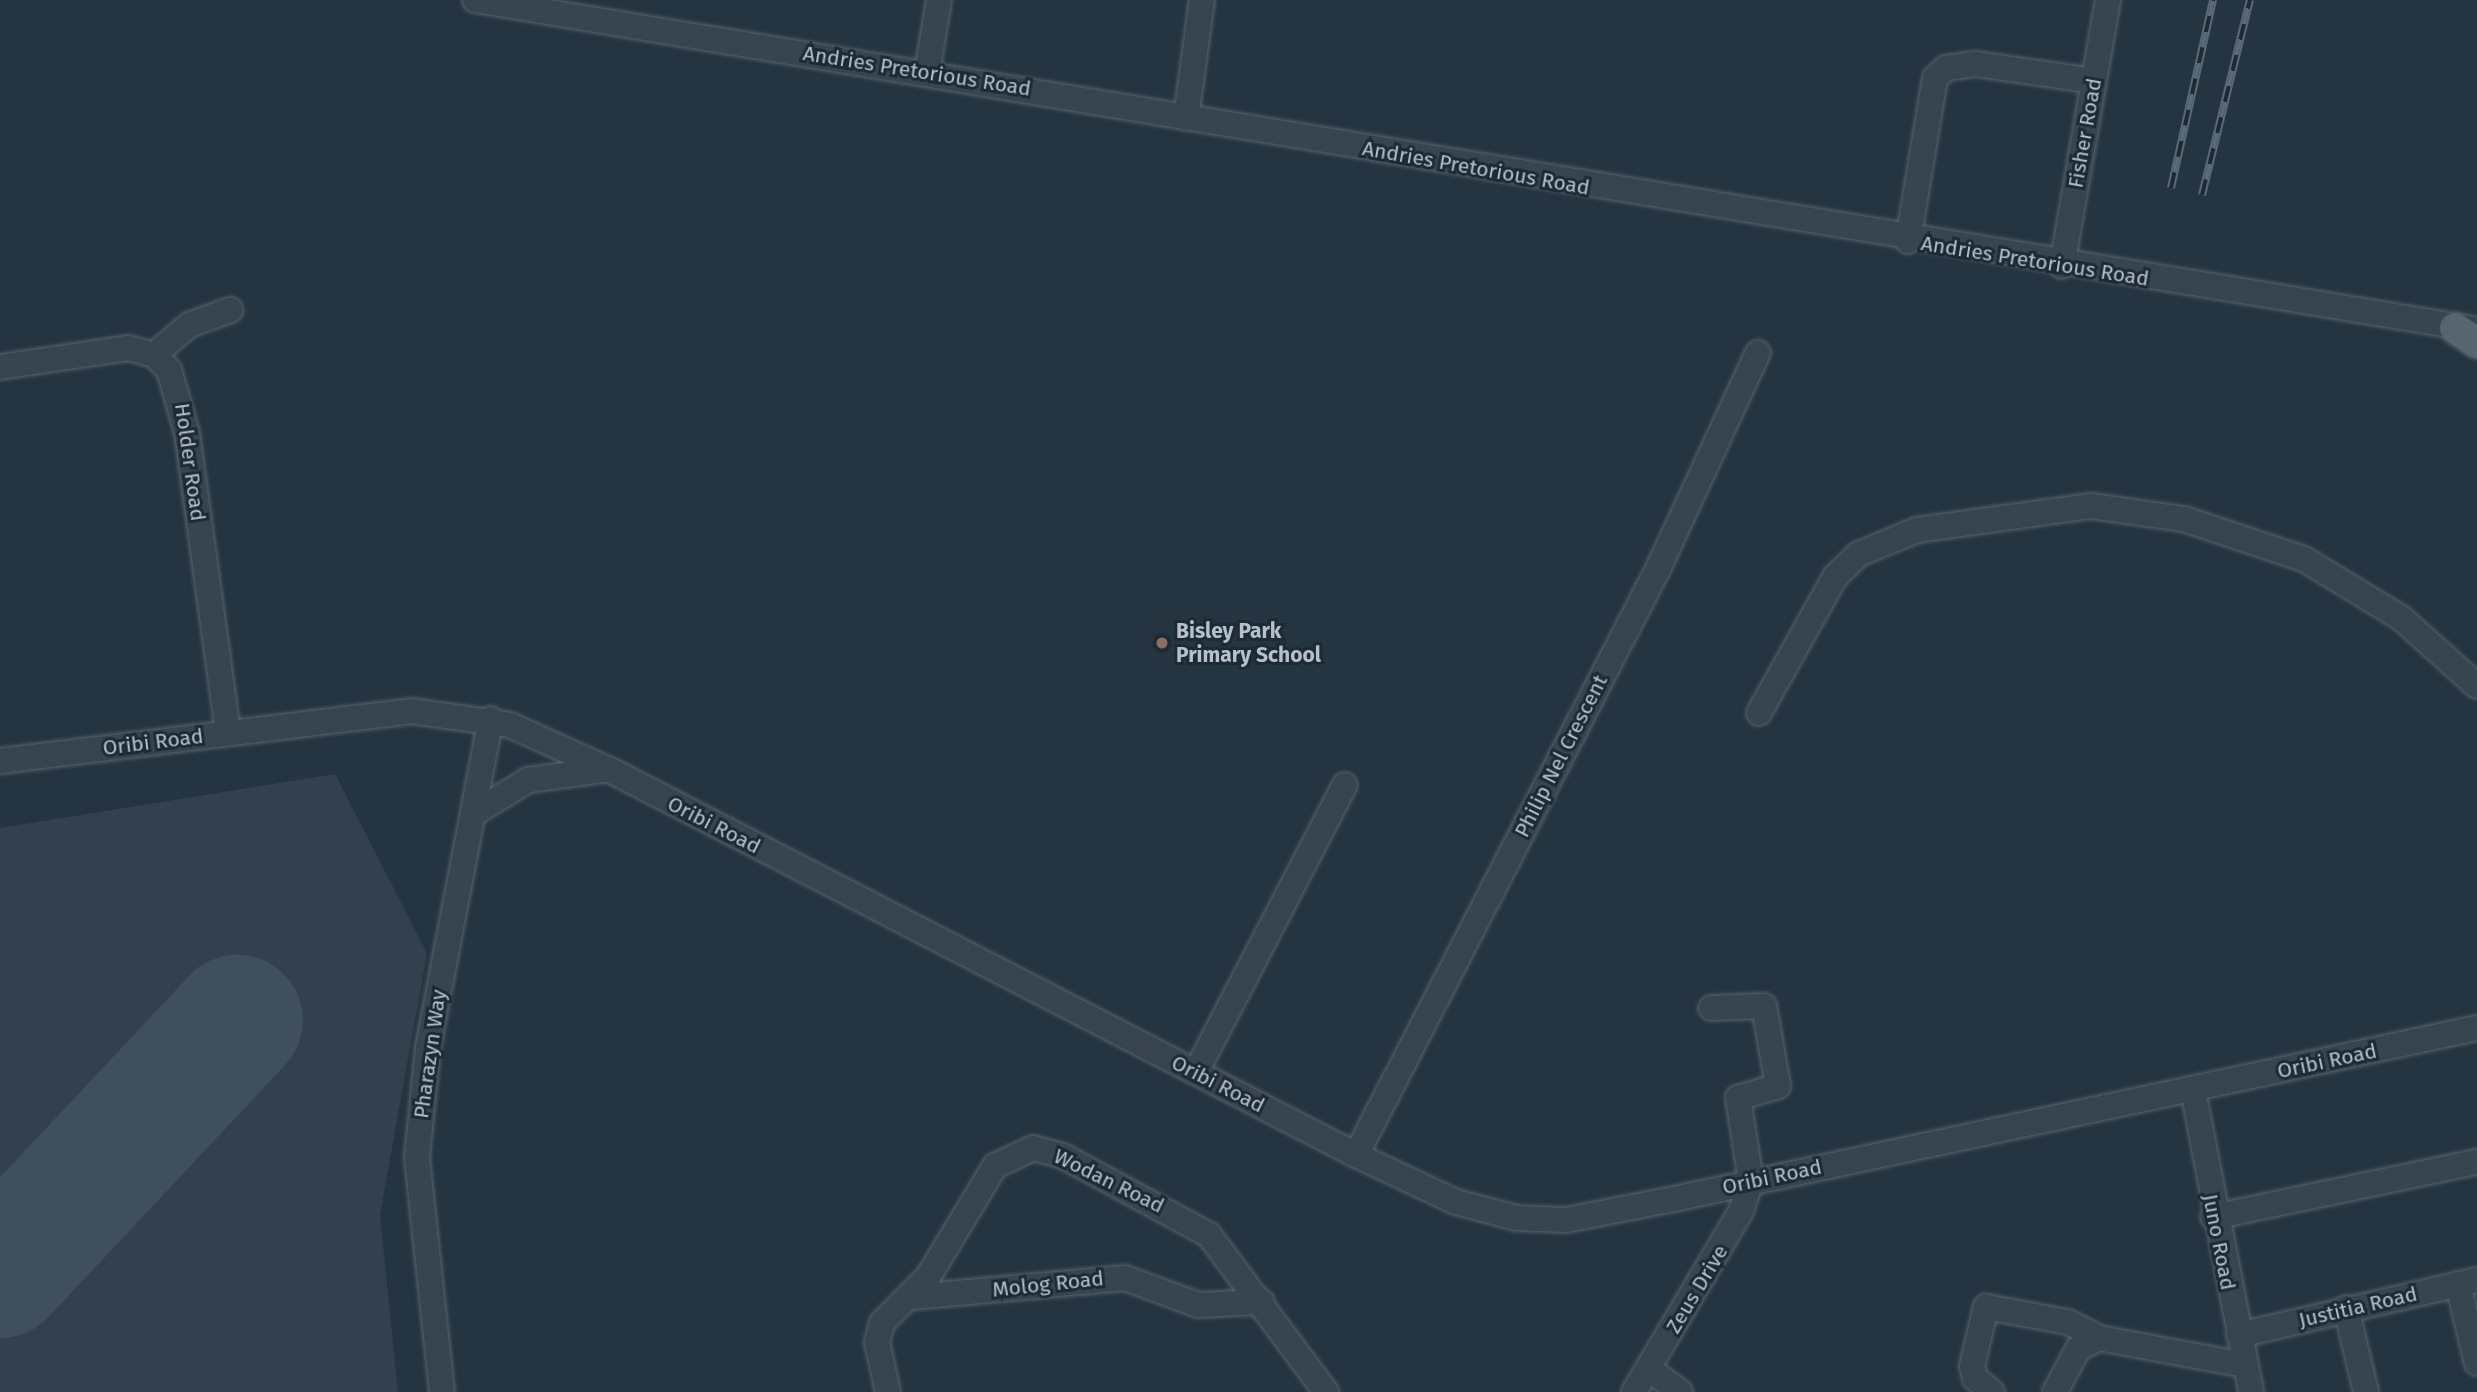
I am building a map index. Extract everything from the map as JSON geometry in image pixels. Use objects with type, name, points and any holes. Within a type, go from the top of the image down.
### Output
[{"type":"street","name":"Andries Pretorious Road","points":[[475,0],[927,73],[1908,241],[2470,333]]},
{"type":"street","points":[[927,73],[939,0]]},
{"type":"street","points":[[1186,118],[1202,0]]},
{"type":"street","name":"Fisher Road","points":[[2062,266],[2108,0]]},
{"type":"street","points":[[1908,241],[1935,78],[1946,68],[1976,64],[2094,81]]},
{"type":"street","points":[[0,367],[128,348],[154,355],[195,322],[230,310]]},
{"type":"street","name":"Philip Nel Crescent","points":[[1356,1155],[1658,569],[1758,353]]},
{"type":"street","name":"Holder Road","points":[[154,355],[181,393],[228,732]]},
{"type":"street","points":[[1759,713],[1835,577],[1859,554],[1917,530],[2012,512],[2091,506],[2184,519],[2304,559],[2401,618],[2477,686]]},
{"type":"street","name":"Oribi Road","points":[[0,761],[411,711],[491,719],[612,771],[1356,1155],[1456,1202],[1541,1221],[1751,1181],[2193,1090],[2477,1028]]},
{"type":"street","name":"Pharazyn Way","points":[[442,1392],[417,1157],[428,1048],[491,719]]},
{"type":"street","points":[[473,814],[528,779],[612,771]]},
{"type":"street","points":[[1196,1072],[1345,785]]},
{"type":"street","points":[[1711,1008],[1764,1006],[1778,1086],[1738,1098],[1751,1181]]},
{"type":"street","name":"Juno Road","points":[[2193,1090],[2213,1217],[2251,1392]]},
{"type":"street","name":"Wodan Road","points":[[888,1392],[879,1332],[887,1315],[912,1297],[995,1166],[1033,1148],[1189,1220],[1223,1248],[1326,1392]]},
{"type":"street","points":[[2213,1217],[2477,1162]]},
{"type":"street","name":"Zeus Drive","points":[[1634,1392],[1650,1370],[1734,1227],[1751,1181]]},
{"type":"street","name":"Molog Road","points":[[912,1297],[1125,1278],[1198,1305],[1262,1302]]},
{"type":"street","points":[[2468,1282],[2477,1363]]},
{"type":"street","name":"Justitia Road","points":[[2239,1335],[2346,1308],[2468,1282]]},
{"type":"street","points":[[1992,1392],[1975,1378],[1972,1366],[1986,1307],[2068,1322],[2089,1344],[2245,1366]]},
{"type":"street","points":[[2346,1308],[2366,1392]]},
{"type":"street","points":[[2055,1392],[2089,1344]]},
{"type":"street","points":[[1650,1370],[1680,1392]]},
{"type":"shaded area","points":[[335,774],[427,953],[380,1215],[398,1392],[0,1392],[0,828]]},
{"type":"runway","points":[[0,1272],[237,1020]]},
{"type":"railway","points":[[2171,188],[2213,0]]},
{"type":"railway","points":[[2202,195],[2250,0]]},
{"type":"place","name":"Bisley Park Primary School","points":[[1162,643]]}]
